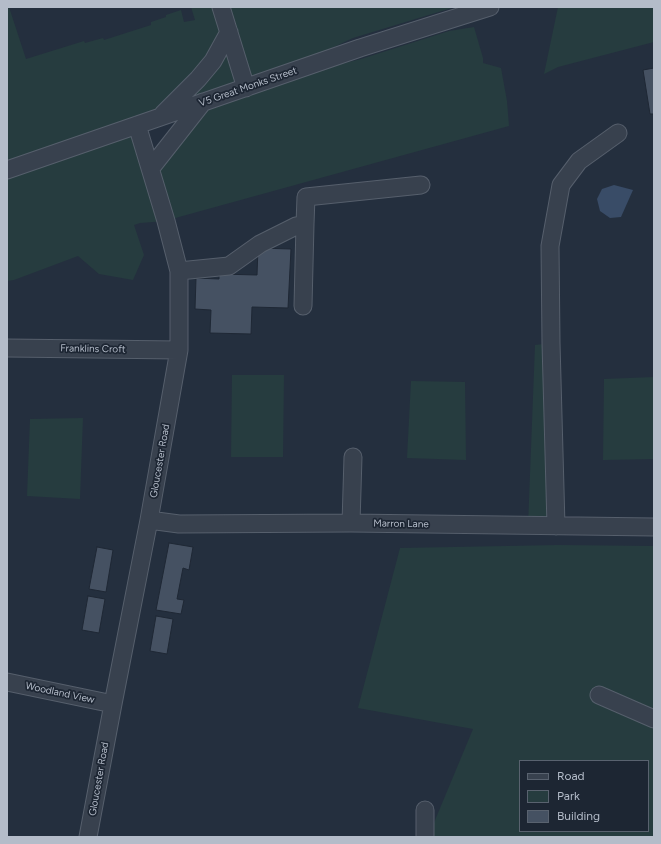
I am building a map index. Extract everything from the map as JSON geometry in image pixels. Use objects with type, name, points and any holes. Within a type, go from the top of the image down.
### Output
[{"type":"street","points":[[221,7],[246,88]]},
{"type":"street","name":"V5 Great Monks Street","points":[[7,170],[360,48],[490,7]]},
{"type":"street","points":[[160,117],[198,79],[213,61],[229,32]]},
{"type":"street","points":[[151,168],[203,102]]},
{"type":"street","name":"Gloucester Road","points":[[88,837],[149,520],[179,350],[179,271],[151,168],[137,125]]},
{"type":"street","points":[[556,526],[550,246],[561,185],[578,161],[618,133]]},
{"type":"street","points":[[303,306],[306,197],[421,185]]},
{"type":"street","points":[[179,271],[229,266],[260,244],[296,226],[305,224]]},
{"type":"street","name":"Franklins Croft","points":[[7,348],[179,350]]},
{"type":"street","points":[[351,523],[353,457]]},
{"type":"street","name":"Marron Lane","points":[[149,520],[179,524],[351,523],[654,527]]},
{"type":"street","name":"Woodland View","points":[[7,682],[113,704]]},
{"type":"street","points":[[599,695],[654,719]]},
{"type":"street","points":[[425,810],[425,837]]},
{"type":"green space","points":[[7,7],[9,7],[26,59],[84,41],[85,43],[103,38],[104,40],[151,25],[151,22],[181,10],[184,22],[195,20],[191,7],[455,7],[353,38],[249,87],[361,59],[449,31],[474,27],[483,58],[483,63],[501,68],[507,101],[509,126],[166,221],[140,223],[134,225],[144,255],[133,280],[99,274],[78,256],[14,280],[7,281]],"holes":[[[203,103],[151,168],[137,125]]]},
{"type":"green space","points":[[558,7],[654,7],[654,42],[558,67],[544,74]]},
{"type":"green space","points":[[551,343],[556,526],[528,526],[535,345]]},
{"type":"green space","points":[[232,375],[284,375],[283,457],[231,457]]},
{"type":"green space","points":[[654,377],[654,459],[603,460],[604,379]]},
{"type":"green space","points":[[411,381],[465,382],[466,460],[407,458]]},
{"type":"green space","points":[[83,418],[80,499],[27,496],[30,419]]},
{"type":"green space","points":[[559,545],[654,546],[654,837],[428,837],[473,729],[358,708],[400,548]]},
{"type":"water","points":[[614,185],[633,190],[621,217],[610,218],[600,211],[597,199],[602,189]]},
{"type":"building","points":[[654,68],[654,114],[650,114],[643,70]]},
{"type":"building","points":[[258,248],[291,249],[288,308],[252,307],[251,334],[210,333],[211,310],[195,309],[196,278],[219,279],[219,274],[257,275]]},
{"type":"building","points":[[169,543],[193,547],[189,570],[183,568],[177,599],[184,600],[181,614],[156,610]]},
{"type":"building","points":[[97,547],[113,550],[106,592],[89,589]]},
{"type":"building","points":[[88,596],[105,599],[99,633],[82,630]]},
{"type":"building","points":[[156,616],[173,619],[167,654],[150,651]]}]
